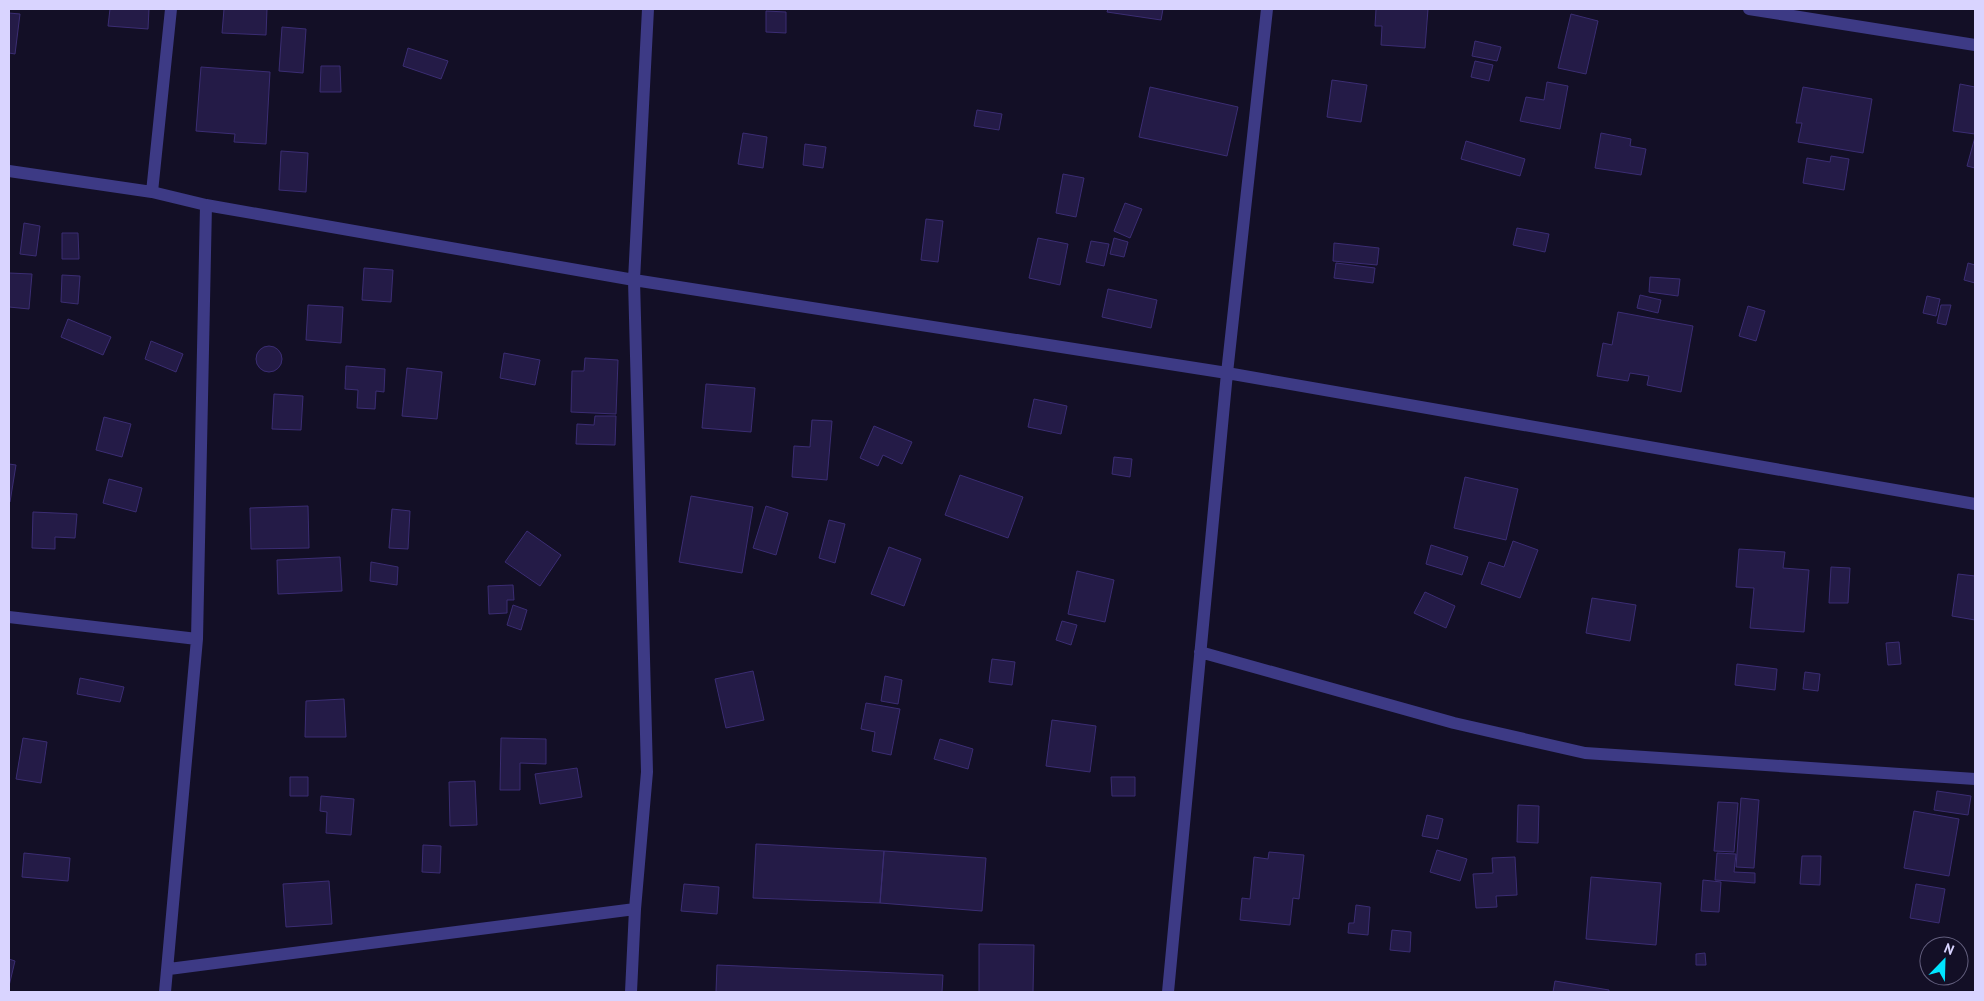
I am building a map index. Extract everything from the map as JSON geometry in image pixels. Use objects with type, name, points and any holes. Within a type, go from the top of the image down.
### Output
[{"type":"street","points":[[152,192],[171,9]]},
{"type":"street","points":[[631,992],[635,909],[647,772],[634,280],[648,9]]},
{"type":"street","points":[[1168,992],[1227,373],[1267,9]]},
{"type":"street","points":[[1749,9],[1975,45]]},
{"type":"street","points":[[9,171],[152,192],[206,205],[634,280],[1227,373],[1975,504]]},
{"type":"street","points":[[165,992],[169,969],[197,639],[206,205]]},
{"type":"street","points":[[9,617],[197,639]]},
{"type":"street","points":[[1200,652],[1454,722],[1585,753],[1975,779]]},
{"type":"street","points":[[169,969],[635,909]]},
{"type":"building","points":[[110,9],[149,9],[148,29],[108,26]]},
{"type":"building","points":[[224,9],[267,9],[266,35],[222,33]]},
{"type":"building","points":[[1108,9],[1163,9],[1161,20],[1107,12]]},
{"type":"building","points":[[1376,9],[1428,9],[1425,48],[1381,45],[1382,26],[1375,26]]},
{"type":"building","points":[[766,11],[786,12],[786,33],[766,32]]},
{"type":"building","points":[[9,13],[20,14],[15,54],[9,53]]},
{"type":"building","points":[[1571,14],[1598,21],[1586,74],[1558,68]]},
{"type":"building","points":[[282,27],[306,29],[303,73],[279,71]]},
{"type":"building","points":[[1475,41],[1501,47],[1497,61],[1472,56]]},
{"type":"building","points":[[408,48],[448,61],[441,79],[403,66]]},
{"type":"building","points":[[1475,61],[1493,65],[1489,81],[1471,77]]},
{"type":"building","points":[[321,66],[340,66],[341,92],[320,92]]},
{"type":"building","points":[[201,67],[270,72],[266,144],[234,142],[235,134],[196,131]]},
{"type":"building","points":[[1332,80],[1367,85],[1361,122],[1327,117]]},
{"type":"building","points":[[1547,82],[1568,86],[1560,129],[1520,121],[1526,97],[1544,100]]},
{"type":"building","points":[[1960,84],[1975,87],[1975,134],[1953,131]]},
{"type":"building","points":[[1150,87],[1238,107],[1227,156],[1139,137]]},
{"type":"building","points":[[1803,87],[1872,99],[1863,153],[1798,142],[1802,123],[1796,123]]},
{"type":"building","points":[[977,110],[1002,114],[999,130],[974,126]]},
{"type":"building","points":[[743,133],[767,137],[763,168],[738,164]]},
{"type":"building","points":[[1601,133],[1631,139],[1630,146],[1646,149],[1641,175],[1595,168]]},
{"type":"building","points":[[1975,137],[1975,168],[1967,166]]},
{"type":"building","points":[[1466,141],[1525,159],[1520,176],[1461,159]]},
{"type":"building","points":[[805,144],[826,147],[823,168],[803,165]]},
{"type":"building","points":[[281,151],[308,153],[306,192],[279,190]]},
{"type":"building","points":[[1831,156],[1849,159],[1844,190],[1803,183],[1807,158],[1830,162]]},
{"type":"building","points":[[1063,174],[1084,178],[1076,217],[1056,213]]},
{"type":"building","points":[[1125,203],[1142,209],[1130,238],[1114,231]]},
{"type":"building","points":[[926,219],[943,221],[938,262],[921,260]]},
{"type":"building","points":[[24,223],[40,226],[36,256],[20,254]]},
{"type":"building","points":[[1517,228],[1549,234],[1545,252],[1513,245]]},
{"type":"building","points":[[62,233],[78,233],[79,259],[62,259]]},
{"type":"building","points":[[1038,238],[1068,244],[1060,285],[1029,278]]},
{"type":"building","points":[[1114,238],[1128,242],[1124,257],[1110,254]]},
{"type":"building","points":[[1091,241],[1109,244],[1104,266],[1086,262]]},
{"type":"building","points":[[1334,243],[1379,248],[1377,265],[1333,261]]},
{"type":"building","points":[[1336,263],[1375,268],[1373,283],[1334,278]]},
{"type":"building","points":[[1968,263],[1975,265],[1975,283],[1964,280]]},
{"type":"building","points":[[364,268],[393,270],[391,302],[362,300]]},
{"type":"building","points":[[9,273],[32,274],[29,309],[9,307]]},
{"type":"building","points":[[62,275],[80,276],[78,304],[61,302]]},
{"type":"building","points":[[1650,277],[1680,279],[1678,296],[1649,292]]},
{"type":"building","points":[[1108,289],[1157,300],[1151,328],[1102,317]]},
{"type":"building","points":[[1640,295],[1661,300],[1658,313],[1637,308]]},
{"type":"building","points":[[1927,296],[1940,299],[1936,316],[1923,313]]},
{"type":"building","points":[[308,305],[343,307],[341,343],[306,340]]},
{"type":"building","points":[[1941,305],[1951,305],[1946,325],[1937,323]]},
{"type":"building","points":[[1748,306],[1765,311],[1756,341],[1739,336]]},
{"type":"building","points":[[1618,312],[1693,326],[1681,392],[1647,385],[1649,376],[1630,373],[1628,381],[1597,376],[1603,343],[1612,345]]},
{"type":"building","points":[[68,319],[111,337],[103,355],[61,337]]},
{"type":"building","points":[[151,341],[183,354],[176,372],[145,359]]},
{"type":"building","points":[[269,346],[278,350],[282,359],[278,368],[269,372],[260,368],[256,359],[260,350]]},
{"type":"building","points":[[504,353],[540,360],[535,385],[500,378]]},
{"type":"building","points":[[585,358],[618,360],[616,414],[571,412],[572,371],[584,371]]},
{"type":"building","points":[[346,366],[385,369],[384,392],[376,391],[375,409],[357,408],[358,390],[345,389]]},
{"type":"building","points":[[407,368],[442,372],[437,419],[402,416]]},
{"type":"building","points":[[706,384],[755,388],[751,432],[702,428]]},
{"type":"building","points":[[274,394],[303,396],[301,430],[272,429]]},
{"type":"building","points":[[1034,399],[1067,406],[1061,434],[1028,427]]},
{"type":"building","points":[[595,416],[616,416],[615,445],[576,444],[577,424],[594,425]]},
{"type":"building","points":[[104,417],[131,424],[122,457],[96,450]]},
{"type":"building","points":[[812,420],[832,421],[827,480],[792,477],[794,446],[810,447]]},
{"type":"building","points":[[874,426],[912,442],[902,464],[883,455],[878,466],[860,458]]},
{"type":"building","points":[[1114,457],[1132,459],[1130,477],[1112,474]]},
{"type":"building","points":[[9,464],[16,465],[10,502],[9,502]]},
{"type":"building","points":[[960,475],[1023,497],[1008,538],[945,515]]},
{"type":"building","points":[[1465,477],[1518,489],[1506,540],[1454,528]]},
{"type":"building","points":[[109,479],[142,488],[136,512],[103,503]]},
{"type":"building","points":[[691,496],[753,507],[742,573],[679,562]]},
{"type":"building","points":[[308,506],[309,548],[251,549],[250,508]]},
{"type":"building","points":[[766,506],[788,513],[776,555],[753,548]]},
{"type":"building","points":[[392,509],[410,511],[408,549],[389,548]]},
{"type":"building","points":[[33,512],[77,514],[75,538],[55,537],[55,549],[32,548]]},
{"type":"building","points":[[829,520],[845,524],[835,563],[819,558]]},
{"type":"building","points":[[527,531],[561,555],[540,586],[505,562]]},
{"type":"building","points":[[1513,541],[1538,550],[1520,598],[1481,584],[1489,562],[1504,567]]},
{"type":"building","points":[[1431,545],[1468,557],[1462,575],[1426,564]]},
{"type":"building","points":[[889,547],[921,559],[904,606],[871,594]]},
{"type":"building","points":[[1739,549],[1785,552],[1783,568],[1809,570],[1804,632],[1750,628],[1754,588],[1736,587]]},
{"type":"building","points":[[340,557],[342,591],[278,594],[277,560]]},
{"type":"building","points":[[371,562],[398,567],[397,585],[370,581]]},
{"type":"building","points":[[1831,567],[1850,568],[1848,603],[1829,603]]},
{"type":"building","points":[[1077,571],[1114,580],[1105,622],[1068,614]]},
{"type":"building","points":[[1958,574],[1975,576],[1975,620],[1952,616]]},
{"type":"building","points":[[513,585],[514,600],[507,600],[507,613],[489,614],[488,586]]},
{"type":"building","points":[[1425,592],[1455,606],[1446,628],[1414,613]]},
{"type":"building","points":[[1592,598],[1636,605],[1630,641],[1586,633]]},
{"type":"building","points":[[513,605],[527,610],[521,630],[507,625]]},
{"type":"building","points":[[1062,621],[1077,625],[1071,645],[1056,640]]},
{"type":"building","points":[[1899,642],[1901,664],[1888,665],[1886,643]]},
{"type":"building","points":[[992,659],[1015,662],[1012,685],[989,682]]},
{"type":"building","points":[[1737,664],[1777,669],[1775,690],[1735,685]]},
{"type":"building","points":[[753,671],[764,720],[726,728],[715,679]]},
{"type":"building","points":[[1805,672],[1820,674],[1818,691],[1803,689]]},
{"type":"building","points":[[885,676],[902,680],[898,704],[881,701]]},
{"type":"building","points":[[80,678],[124,687],[120,702],[77,694]]},
{"type":"building","points":[[344,699],[346,737],[305,737],[306,701]]},
{"type":"building","points":[[866,703],[900,709],[891,755],[872,751],[875,732],[861,729]]},
{"type":"building","points":[[1052,720],[1096,726],[1090,772],[1046,766]]},
{"type":"building","points":[[23,738],[47,742],[41,783],[16,779]]},
{"type":"building","points":[[501,738],[546,739],[546,764],[520,763],[520,790],[500,790]]},
{"type":"building","points":[[940,739],[973,749],[968,769],[934,759]]},
{"type":"building","points":[[577,768],[582,797],[540,804],[535,774]]},
{"type":"building","points":[[290,777],[308,777],[308,796],[290,796]]},
{"type":"building","points":[[1111,777],[1135,777],[1135,796],[1112,796]]},
{"type":"building","points":[[475,781],[477,825],[450,826],[449,782]]},
{"type":"building","points":[[1937,791],[1971,796],[1968,815],[1934,810]]},
{"type":"building","points":[[321,796],[354,799],[351,835],[326,833],[327,812],[320,811]]},
{"type":"building","points":[[1741,798],[1759,800],[1754,868],[1736,867]]},
{"type":"building","points":[[1718,802],[1738,803],[1734,852],[1714,851]]},
{"type":"building","points":[[1518,805],[1539,806],[1538,843],[1517,842]]},
{"type":"building","points":[[1914,811],[1959,819],[1949,876],[1904,868]]},
{"type":"building","points":[[1427,815],[1443,819],[1438,839],[1422,836]]},
{"type":"building","points":[[756,844],[884,851],[880,903],[753,898]]},
{"type":"building","points":[[423,845],[441,846],[440,873],[422,872]]},
{"type":"building","points":[[1437,850],[1467,859],[1460,881],[1430,872]]},
{"type":"building","points":[[884,851],[986,858],[982,911],[880,903]]},
{"type":"building","points":[[1269,852],[1304,855],[1299,899],[1293,898],[1290,925],[1240,920],[1242,898],[1250,899],[1254,857],[1268,859]]},
{"type":"building","points":[[24,853],[70,858],[68,881],[22,877]]},
{"type":"building","points":[[1717,853],[1736,854],[1734,872],[1755,873],[1755,883],[1715,880]]},
{"type":"building","points":[[1802,856],[1821,856],[1820,885],[1800,884]]},
{"type":"building","points":[[1515,857],[1517,895],[1496,896],[1497,907],[1476,908],[1473,874],[1493,873],[1492,858]]},
{"type":"building","points":[[1591,877],[1661,883],[1656,945],[1586,939]]},
{"type":"building","points":[[1703,880],[1721,882],[1719,912],[1701,911]]},
{"type":"building","points":[[329,881],[332,924],[286,927],[283,884]]},
{"type":"building","points":[[684,884],[719,887],[717,914],[681,911]]},
{"type":"building","points":[[1916,884],[1945,889],[1939,923],[1910,918]]},
{"type":"building","points":[[1356,905],[1370,907],[1368,935],[1348,933],[1349,923],[1354,923]]},
{"type":"building","points":[[1392,930],[1411,932],[1410,952],[1390,950]]},
{"type":"building","points":[[979,944],[1034,945],[1033,992],[979,992]]},
{"type":"building","points":[[1705,953],[1706,965],[1696,965],[1696,954]]},
{"type":"building","points":[[9,959],[15,961],[9,986]]},
{"type":"building","points":[[717,965],[943,975],[942,992],[716,992]]},
{"type":"building","points":[[1555,981],[1609,990],[1609,992],[1553,992]]}]
